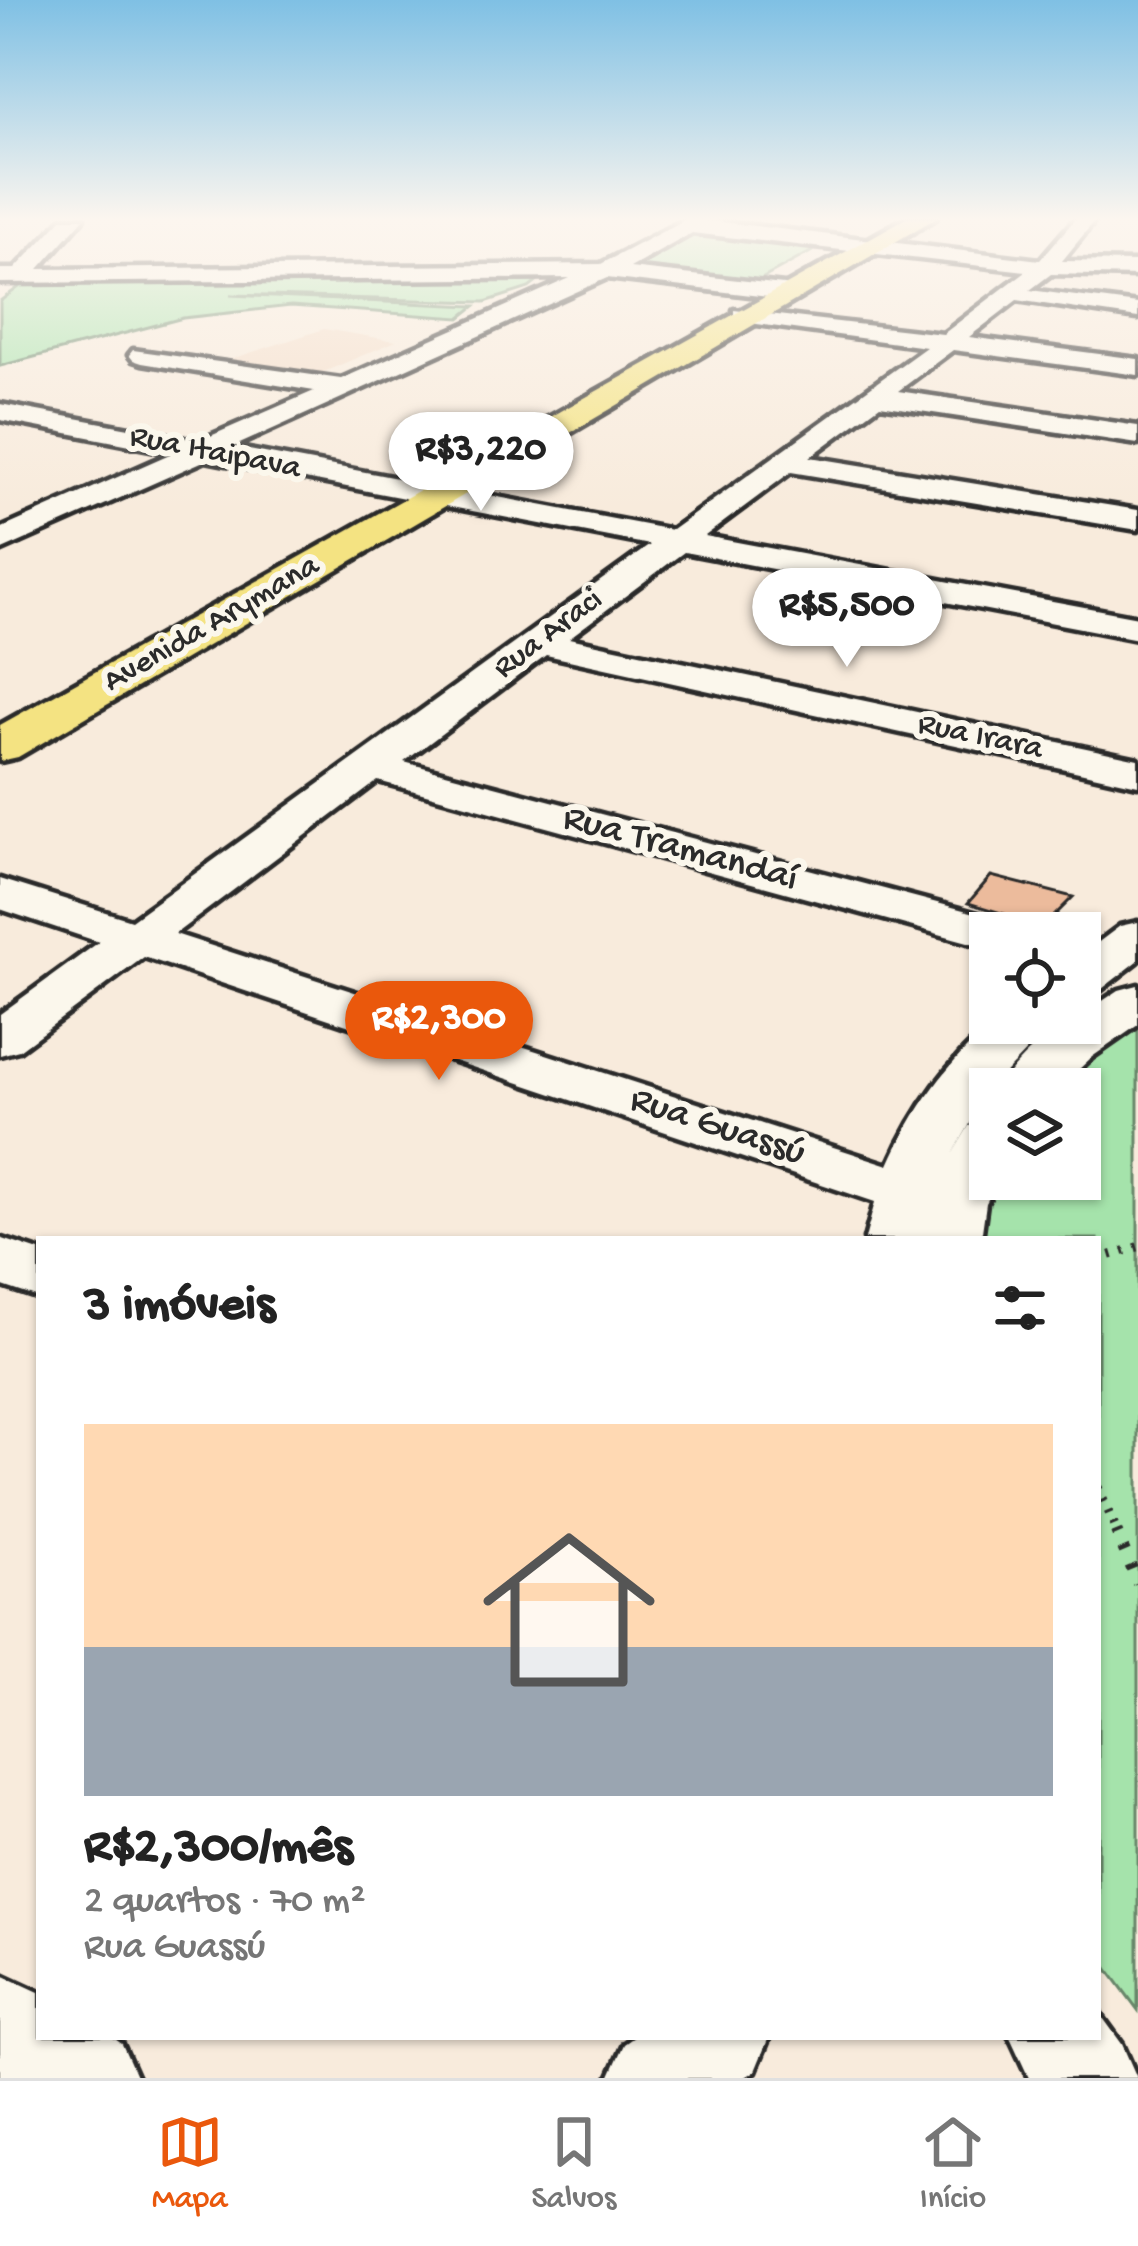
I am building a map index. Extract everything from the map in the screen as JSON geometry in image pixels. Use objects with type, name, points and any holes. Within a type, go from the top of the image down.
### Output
[{"type":"main road","name":"Avenida Arymana","points":[[0,714],[419,494],[739,315]]},
{"type":"main road","name":"Avenida Arymana","points":[[0,746],[419,494]]},
{"type":"street","points":[[0,542],[15,524],[199,450],[504,315]]},
{"type":"street","points":[[818,315],[948,342],[1138,368]]},
{"type":"street","name":"Rua Araci","points":[[0,1040],[984,315]]},
{"type":"street","points":[[142,355],[341,388]]},
{"type":"street","points":[[873,396],[1138,435]]},
{"type":"street","name":"Rua Itaipava","points":[[0,412],[1138,628]]},
{"type":"street","points":[[786,462],[1138,520]]},
{"type":"street","name":"Rua Irara","points":[[541,643],[1138,772]]},
{"type":"street","name":"Rua Tramandaí","points":[[370,766],[969,927]]},
{"type":"street","name":"Rua Guassú","points":[[0,893],[139,936],[927,1218]]},
{"type":"street","points":[[1048,1068],[1073,1045],[1113,967]]},
{"type":"street","points":[[927,1218],[936,1124],[968,1080],[1005,1044]]},
{"type":"street","points":[[927,1218],[969,1165]]},
{"type":"street","points":[[0,1260],[36,1275]]},
{"type":"street","points":[[0,2022],[88,2078]]},
{"type":"street","points":[[658,2078],[716,2040]]},
{"type":"street","points":[[1060,2040],[1088,2078]]},
{"type":"path","points":[[1101,1258],[1138,1247]]},
{"type":"path","points":[[1101,1494],[1138,1583]]},
{"type":"shaded area","points":[[324,329],[396,341],[305,380],[216,364]]},
{"type":"green space","points":[[0,315],[210,315],[183,318],[0,366]]},
{"type":"green space","points":[[1138,1019],[1138,2010],[1101,1960],[1101,1236],[981,1236],[987,1201],[1101,1200],[1101,1068],[1078,1068]]},
{"type":"building","points":[[991,876],[1073,897],[1058,912],[998,912],[968,903]]}]
